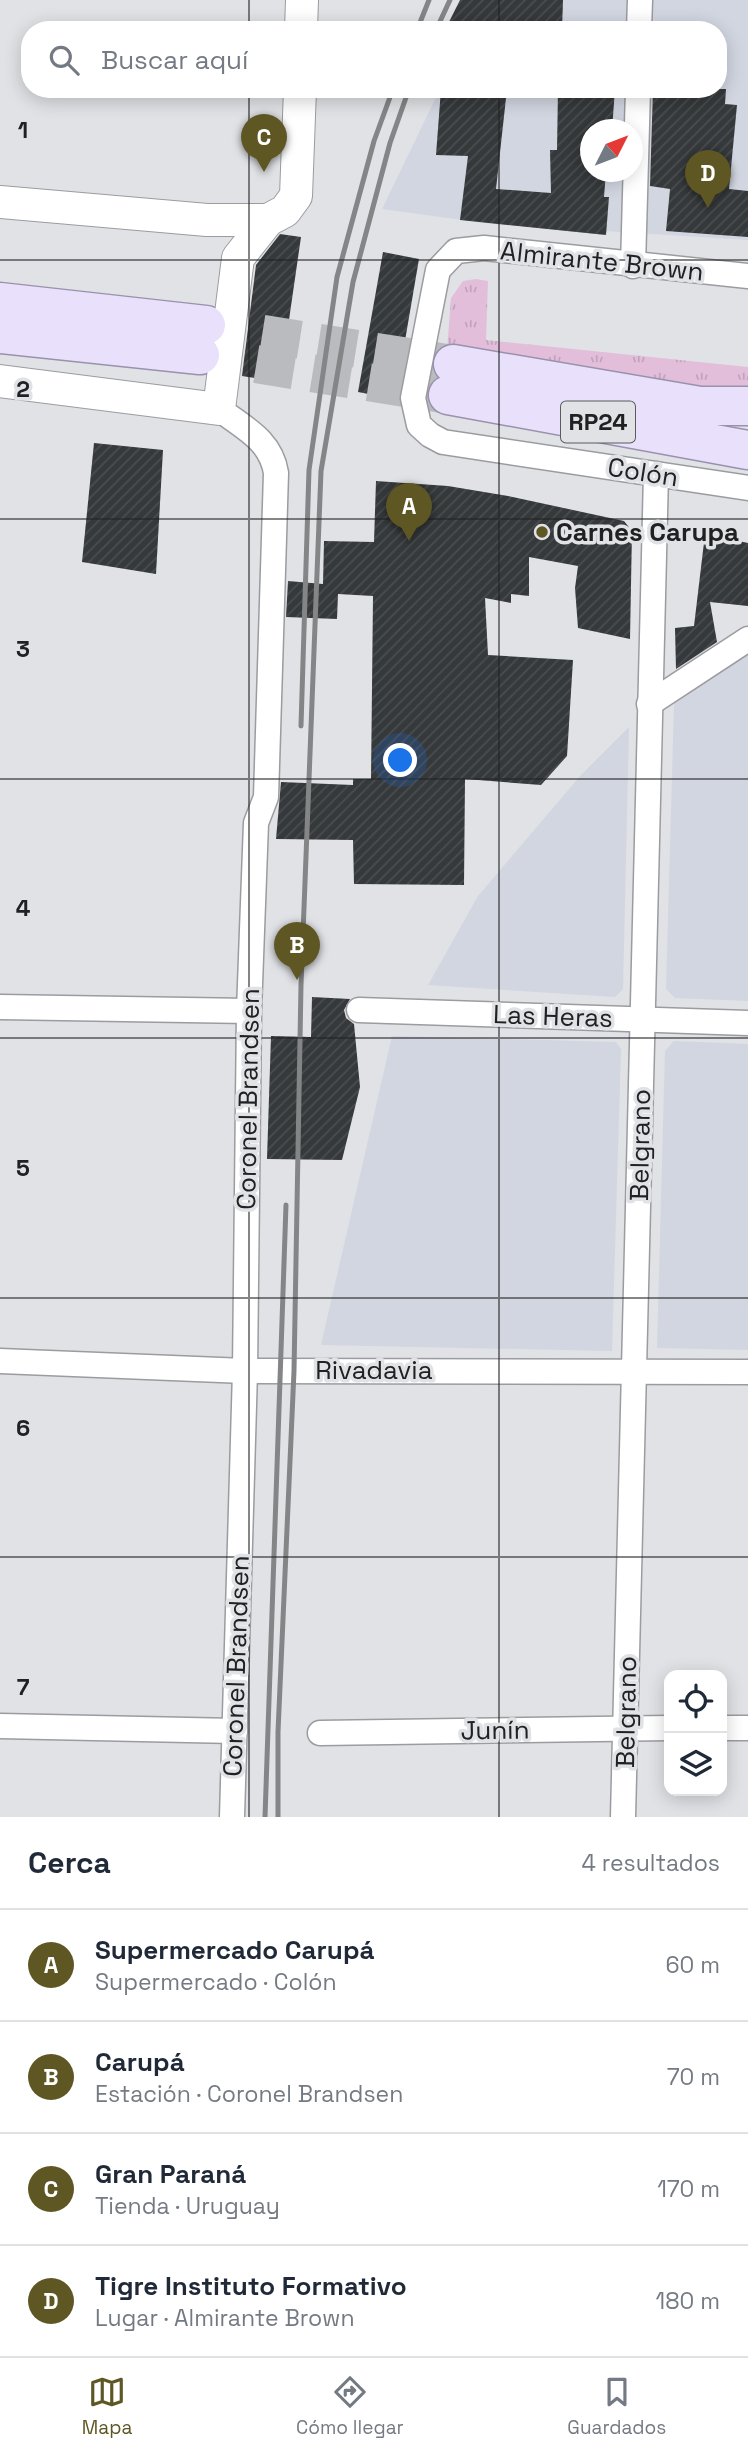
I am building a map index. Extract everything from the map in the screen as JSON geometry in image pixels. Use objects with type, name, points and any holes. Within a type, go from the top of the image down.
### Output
[{"type":"main road","points":[[0,302],[203,340],[0,334]]},
{"type":"main road","name":"RP24","points":[[748,406],[700,406],[450,379],[748,450]]},
{"type":"street","points":[[302,0],[302,21]]},
{"type":"street","points":[[639,21],[640,0]]},
{"type":"street","points":[[0,381],[219,409],[238,258],[268,220],[285,211],[296,196],[300,98]]},
{"type":"street","points":[[633,265],[638,98]]},
{"type":"street","points":[[0,202],[207,220],[268,220]]},
{"type":"street","points":[[207,220],[225,236],[238,258]]},
{"type":"street","name":"Almirante Brown","points":[[419,425],[413,398],[438,270],[456,251],[484,248],[748,276]]},
{"type":"street","name":"Coronel Brandsen","points":[[219,409],[264,443],[273,454],[276,473],[266,797],[256,823],[249,1011],[245,1371],[232,1817]]},
{"type":"street","name":"Colón","points":[[419,425],[430,436],[443,442],[748,488]]},
{"type":"street","name":"Belgrano","points":[[623,1817],[656,474]]},
{"type":"street","points":[[649,704],[748,639]]},
{"type":"street","points":[[0,1007],[249,1011]]},
{"type":"street","name":"Las Heras","points":[[359,1010],[748,1023]]},
{"type":"street","name":"Rivadavia","points":[[0,1361],[245,1371],[748,1372]]},
{"type":"street","points":[[0,1726],[235,1731]]},
{"type":"street","name":"Junín","points":[[320,1733],[664,1728]]},
{"type":"street","points":[[727,1728],[748,1728]]},
{"type":"shaded area","points":[[484,0],[748,0],[748,240],[492,224],[382,209],[436,98],[727,98],[727,21],[474,21]]},
{"type":"shaded area","points":[[748,652],[748,1001],[675,998],[666,989],[674,704]]},
{"type":"shaded area","points":[[629,727],[623,989],[615,997],[428,985],[478,896],[581,775]]},
{"type":"shaded area","points":[[392,1036],[616,1042],[621,1049],[612,1351],[321,1345]]},
{"type":"shaded area","points":[[674,1041],[748,1044],[748,1350],[657,1348],[665,1051]]},
{"type":"green space","points":[[463,281],[488,281],[486,340],[748,367],[748,389],[719,391],[447,350],[451,298]]},
{"type":"building","points":[[460,0],[563,0],[562,21],[450,21]]},
{"type":"building","points":[[440,98],[506,98],[496,189],[551,193],[550,150],[557,150],[558,98],[614,98],[613,119],[580,119],[580,182],[605,182],[604,197],[609,197],[606,235],[460,220],[468,156],[436,155]]},
{"type":"building","points":[[653,98],[725,98],[725,104],[737,105],[729,189],[748,191],[748,237],[666,231],[670,189],[650,186]]},
{"type":"building","points":[[280,234],[301,237],[280,382],[242,376],[256,265]]},
{"type":"building","points":[[383,252],[419,259],[395,399],[358,392]]},
{"type":"building","points":[[94,443],[163,450],[156,574],[82,562]]},
{"type":"building","points":[[376,481],[448,486],[508,496],[624,521],[632,531],[630,639],[578,628],[575,588],[578,566],[529,557],[529,596],[511,594],[511,603],[485,598],[488,655],[573,660],[567,756],[541,785],[465,779],[464,885],[354,884],[353,840],[276,839],[281,782],[353,785],[353,779],[371,779],[373,596],[338,594],[337,619],[286,617],[288,581],[323,584],[324,541],[374,542]]},
{"type":"building","points":[[705,534],[748,543],[748,606],[710,602],[717,642],[676,669],[675,628],[694,626]]},
{"type":"building","points":[[312,997],[350,999],[344,1010],[346,1018],[354,1024],[360,1087],[342,1160],[267,1159],[271,1036],[311,1037]]},
{"type":"tunnel","points":[[206,325],[453,364]]},
{"type":"tunnel","points":[[200,355],[448,395]]},
{"type":"railway","points":[[421,21],[429,0]]},
{"type":"railway","points":[[440,21],[450,0]]},
{"type":"railway","points":[[301,726],[309,470],[337,277],[374,141],[390,98]]},
{"type":"railway","points":[[278,1817],[278,1732],[294,1371],[301,985],[321,471],[353,282],[390,143],[406,98]]},
{"type":"railway","points":[[265,1817],[286,1205]]},
{"type":"place","name":"Gran Paraná","points":[[264,172]]},
{"type":"place","name":"Tigre Instituto Formativo","points":[[708,208]]},
{"type":"place","name":"Carnes Carupa","points":[[542,532]]},
{"type":"place","name":"Supermercado Carupá","points":[[409,541]]},
{"type":"place","name":"Carupá","points":[[297,980]]}]
